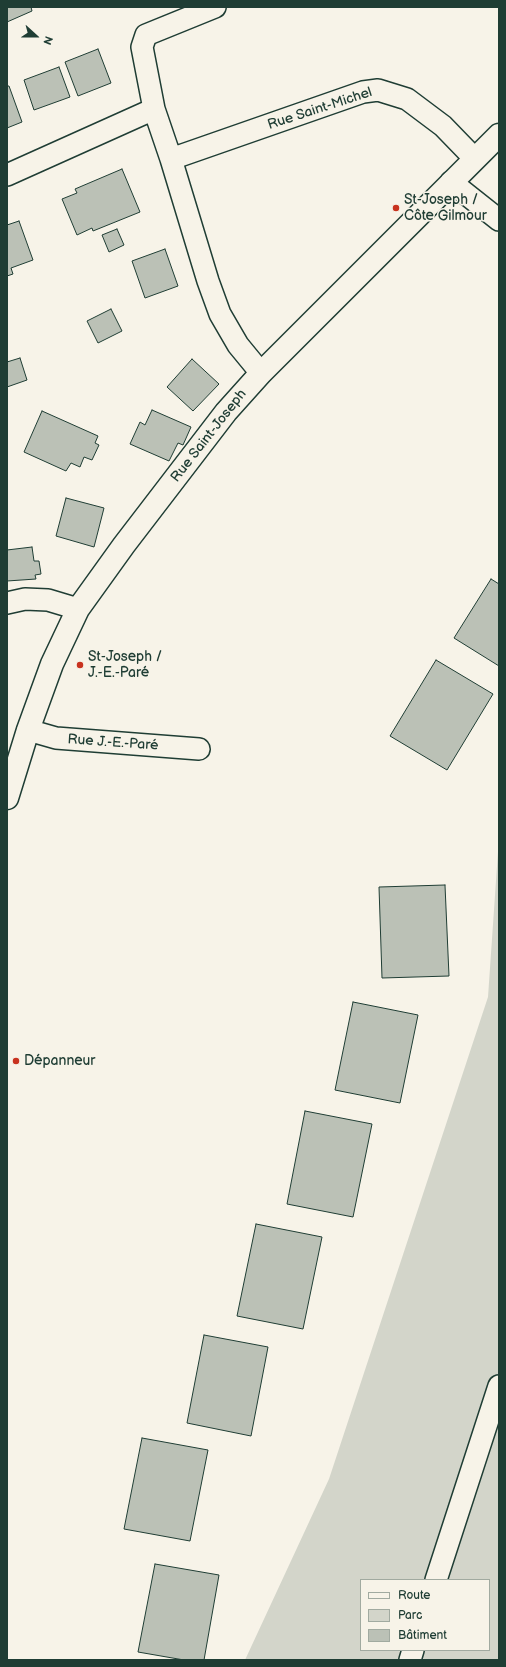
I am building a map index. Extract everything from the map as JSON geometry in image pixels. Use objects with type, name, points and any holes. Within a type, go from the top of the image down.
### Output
[{"type":"street","points":[[215,7],[146,35],[142,48],[154,109],[171,159],[208,281],[220,314],[238,345],[261,373]]},
{"type":"street","name":"Rue Saint-Michel","points":[[171,159],[363,92],[378,90],[407,99],[443,126],[474,158]]},
{"type":"street","points":[[7,175],[154,109]]},
{"type":"street","name":"Rue Saint-Joseph","points":[[7,798],[28,730],[52,664],[78,609],[124,545],[226,412],[261,373],[474,158],[499,135]]},
{"type":"street","points":[[451,182],[499,220]]},
{"type":"street","points":[[7,603],[25,599],[48,600],[78,609]]},
{"type":"street","name":"Rue J.-E.-Paré","points":[[28,730],[56,738],[199,749]]},
{"type":"street","points":[[436,1579],[499,1386]]},
{"type":"green space","points":[[499,837],[499,1660],[245,1660],[329,1479],[488,997]]},
{"type":"building","points":[[7,7],[31,7],[32,11],[7,22]]},
{"type":"building","points":[[98,49],[111,83],[78,96],[65,62]]},
{"type":"building","points":[[59,67],[70,97],[34,110],[24,80]]},
{"type":"building","points":[[7,86],[9,86],[22,122],[7,128]]},
{"type":"building","points":[[122,169],[140,212],[93,231],[92,228],[77,235],[62,199],[77,193],[75,189]]},
{"type":"building","points":[[19,221],[33,260],[11,268],[13,274],[7,276],[7,225]]},
{"type":"building","points":[[117,229],[124,245],[109,252],[102,235]]},
{"type":"building","points":[[165,249],[178,286],[145,298],[132,261]]},
{"type":"building","points":[[111,309],[122,331],[98,343],[87,321]]},
{"type":"building","points":[[20,358],[27,380],[7,387],[7,362]]},
{"type":"building","points":[[192,359],[219,384],[193,411],[167,387]]},
{"type":"building","points":[[152,410],[191,427],[183,445],[178,443],[169,461],[130,444],[140,422],[145,425]]},
{"type":"building","points":[[42,411],[98,436],[95,443],[99,445],[92,460],[84,457],[80,467],[71,463],[66,471],[24,452]]},
{"type":"building","points":[[66,498],[104,508],[94,547],[56,536]]},
{"type":"building","points":[[32,547],[34,561],[39,561],[41,574],[35,575],[36,579],[7,581],[7,550]]},
{"type":"building","points":[[491,579],[499,584],[499,666],[454,638]]},
{"type":"building","points":[[436,660],[493,694],[447,770],[390,736]]},
{"type":"building","points":[[445,885],[449,976],[382,978],[379,887]]},
{"type":"building","points":[[353,1002],[418,1015],[400,1103],[335,1090]]},
{"type":"building","points":[[305,1111],[372,1124],[353,1217],[287,1204]]},
{"type":"building","points":[[256,1224],[322,1237],[303,1329],[237,1316]]},
{"type":"building","points":[[204,1335],[268,1347],[251,1436],[187,1423]]},
{"type":"building","points":[[142,1438],[208,1450],[190,1541],[124,1529]]},
{"type":"building","points":[[155,1564],[219,1575],[204,1660],[184,1660],[138,1652]]},
{"type":"place","name":"St-Joseph / Côte Gilmour","points":[[396,208]]},
{"type":"place","name":"St-Joseph / J.-E.-Paré","points":[[80,665]]},
{"type":"place","name":"Dépanneur","points":[[16,1061]]}]
